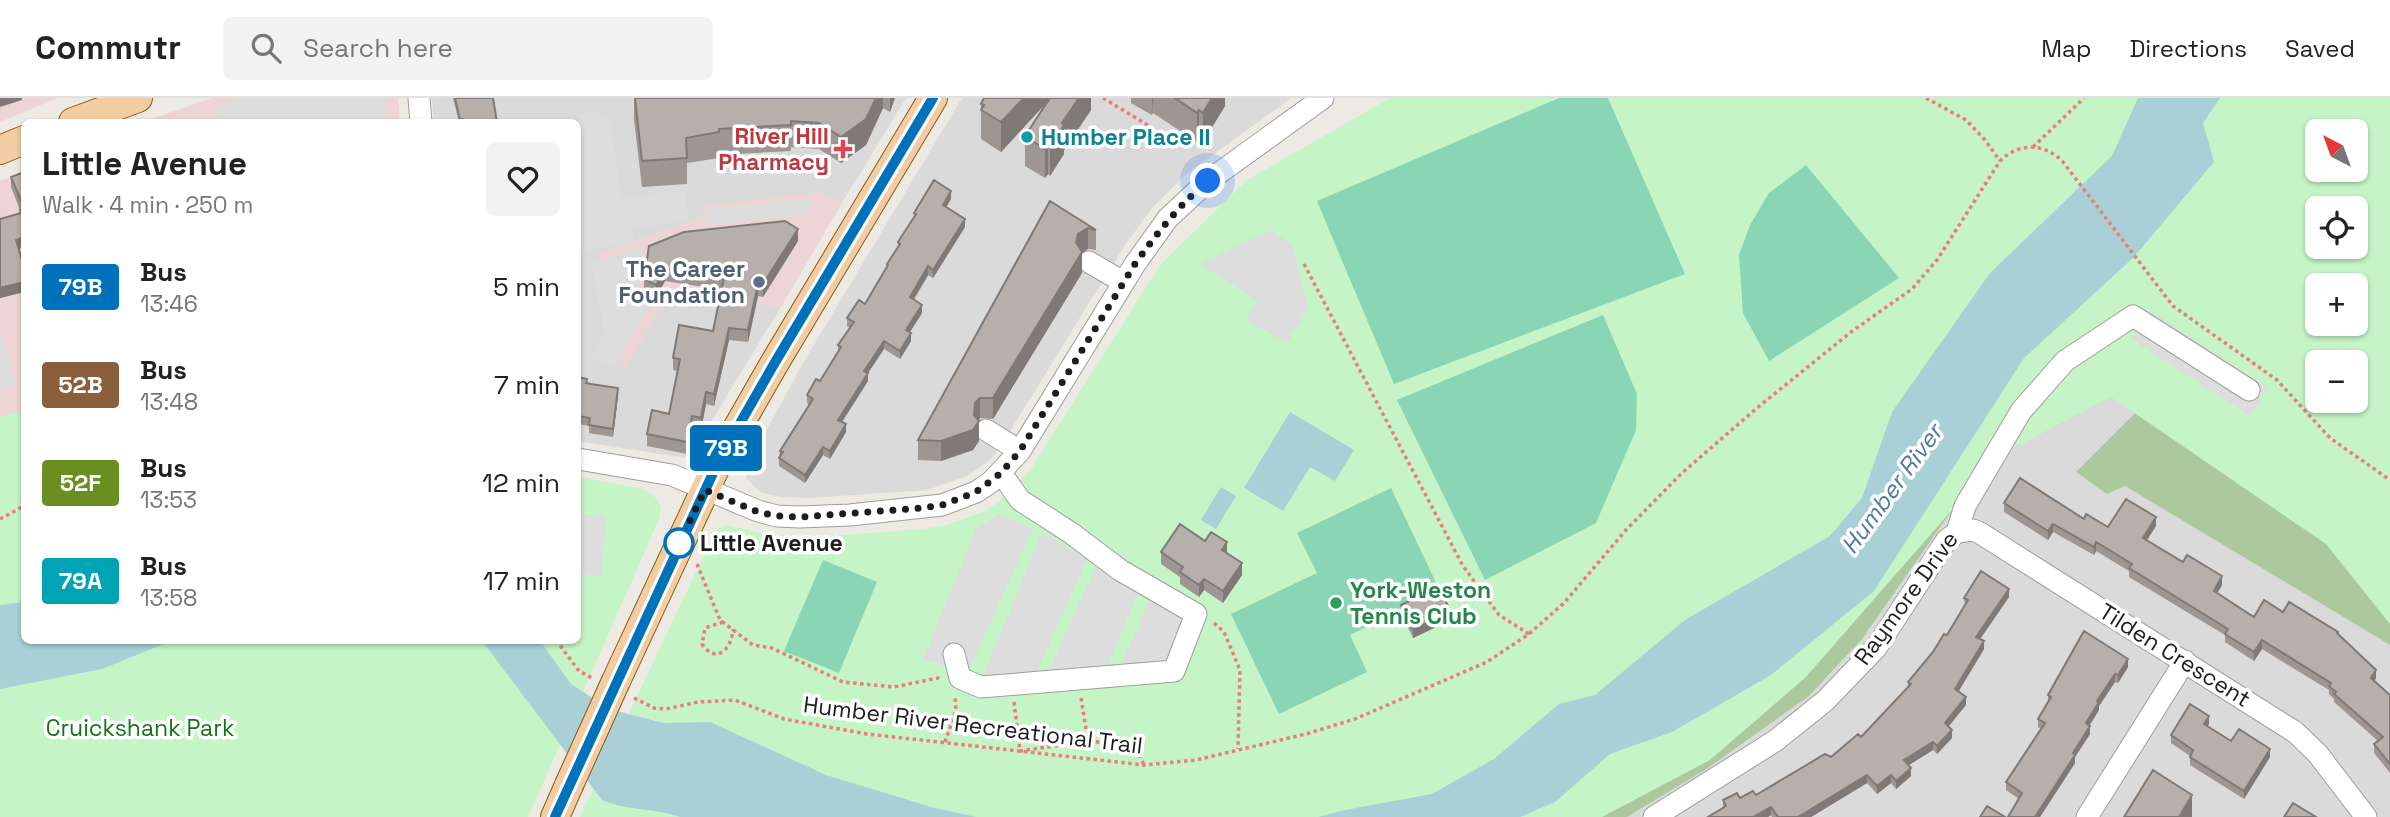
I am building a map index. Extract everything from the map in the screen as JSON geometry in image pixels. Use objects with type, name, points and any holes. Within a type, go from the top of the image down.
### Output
[{"type":"main road","points":[[82,119],[138,98]]},
{"type":"main road","points":[[555,817],[705,490],[768,374],[931,99]]},
{"type":"main road","points":[[0,150],[21,142]]},
{"type":"street","points":[[419,98],[421,119]]},
{"type":"street","points":[[581,459],[659,472],[738,504],[777,516],[822,516],[942,505],[976,492],[1001,473],[1020,451],[1124,282],[1162,226],[1190,196],[1324,98]]},
{"type":"street","points":[[1089,262],[1124,282]]},
{"type":"street","name":"Raymore Drive","points":[[1654,817],[1775,741],[1825,701],[1875,648],[1946,541],[1957,532],[1965,506],[2021,411],[2065,361],[2133,316],[2249,390]]},
{"type":"street","points":[[986,430],[1020,451]]},
{"type":"street","points":[[954,654],[960,678],[981,687],[1174,671],[1196,614],[1120,570],[1071,533],[1020,500],[1001,473]]},
{"type":"street","name":"Tilden Crescent","points":[[1957,532],[1973,530],[1980,533],[2295,732],[2317,753],[2366,817]]},
{"type":"street","points":[[2087,817],[2185,661]]},
{"type":"path","points":[[1103,98],[1161,133]]},
{"type":"path","points":[[1926,98],[1966,120],[2000,161],[2009,152],[2017,149],[2033,147],[2054,153],[2140,264]]},
{"type":"path","points":[[2033,147],[2084,98]]},
{"type":"path","name":"Humber River Recreational Trail","points":[[654,708],[666,709],[698,702],[735,700],[784,719],[867,734],[1144,765],[1196,760],[1306,734],[1356,719],[1486,662],[1530,634],[1564,603],[1626,530],[1682,473],[1850,332],[1912,289],[1933,266],[2000,161]]},
{"type":"path","points":[[1304,264],[1463,566],[1499,615],[1530,634]]},
{"type":"path","points":[[0,519],[21,508]]},
{"type":"path","points":[[675,552],[697,564],[723,622],[753,645],[772,648],[842,682],[894,687],[938,678],[946,683]]},
{"type":"path","points":[[1196,614],[1211,620],[1224,632],[1240,670],[1238,749]]},
{"type":"path","points":[[723,622],[705,628],[702,644],[712,654],[727,650],[733,629]]},
{"type":"path","points":[[559,644],[579,671]]},
{"type":"path","points":[[1078,678],[1088,741]]},
{"type":"path","points":[[1011,684],[1020,751],[1088,741],[1135,746],[1144,765]]},
{"type":"path","points":[[945,742],[956,710],[955,687]]},
{"type":"shaded area","points":[[0,98],[58,98],[0,122]]},
{"type":"shaded area","points":[[212,98],[398,98],[400,119],[151,119]]},
{"type":"shaded area","points":[[241,98],[385,98],[387,119],[217,119],[214,108]]},
{"type":"shaded area","points":[[432,98],[906,98],[842,203],[820,192],[700,218],[599,254],[625,368],[670,290],[781,307],[693,451],[685,458],[581,441],[581,119],[434,119]]},
{"type":"shaded area","points":[[962,98],[1291,98],[1184,176],[1151,209],[1123,248],[993,457],[979,468],[964,477],[927,490],[810,498],[780,497],[760,492],[747,479],[745,470],[803,363]]},
{"type":"shaded area","points":[[601,111],[602,118],[610,117],[621,198],[685,190],[689,221],[632,228],[634,244],[581,251],[580,114]]},
{"type":"shaded area","points":[[21,173],[21,412],[0,417],[0,181]]},
{"type":"shaded area","points":[[820,192],[842,203],[781,307],[670,290],[625,369],[611,326],[598,254],[700,218],[705,206]]},
{"type":"shaded area","points":[[811,198],[812,214],[707,225],[705,209]]},
{"type":"shaded area","points":[[1271,230],[1292,245],[1308,308],[1287,343],[1246,320],[1258,301],[1200,264]]},
{"type":"shaded area","points":[[644,247],[637,293],[652,302],[613,368],[591,356],[604,331],[591,263]]},
{"type":"shaded area","points":[[2150,311],[2268,388],[2250,416],[2131,339]]},
{"type":"shaded area","points":[[0,328],[17,385],[0,390]]},
{"type":"shaded area","points":[[2111,396],[2326,544],[2390,624],[2390,817],[1612,817],[1990,456]]},
{"type":"shaded area","points":[[581,514],[606,516],[601,576],[581,574]]},
{"type":"shaded area","points":[[999,514],[1033,529],[967,673],[923,659],[976,529]]},
{"type":"shaded area","points":[[1042,532],[1087,559],[1037,672],[983,676]]},
{"type":"shaded area","points":[[1095,567],[1139,592],[1107,666],[1050,669]]},
{"type":"shaded area","points":[[1150,598],[1188,620],[1173,666],[1121,665]]},
{"type":"green space","points":[[1390,98],[2390,98],[2390,624],[2326,544],[2111,397],[2000,455],[1806,677],[1710,760],[1602,817],[580,817],[718,529],[728,525],[756,532],[817,537],[922,529],[947,525],[985,511],[999,502],[1031,469],[1160,265],[1247,180]]},
{"type":"green space","points":[[1559,98],[1608,98],[1685,274],[1394,384],[1317,201]]},
{"type":"green space","points":[[1806,165],[1899,278],[1769,361],[1743,313],[1739,255],[1750,225],[1769,193]]},
{"type":"green space","points":[[1603,315],[1637,394],[1636,430],[1596,523],[1485,580],[1397,400]]},
{"type":"green space","points":[[2146,402],[2390,550],[2390,645],[2125,486],[2107,494],[2076,472]]},
{"type":"green space","name":"Cruickshank Park","points":[[21,412],[21,644],[581,644],[581,478],[644,489],[656,498],[661,508],[659,519],[528,817],[0,817],[0,417]]},
{"type":"green space","points":[[1990,456],[1862,639],[1809,696],[1708,768],[1627,817],[1520,817]]},
{"type":"green space","name":"York-Weston Tennis Club","points":[[1391,488],[1440,591],[1350,635],[1367,672],[1279,714],[1231,614],[1317,573],[1297,533]]},
{"type":"green space","points":[[823,560],[877,582],[839,673],[784,651]]},
{"type":"water","name":"Humber River","points":[[2138,98],[2220,98],[2203,123],[2214,162],[2134,257],[2024,358],[1874,591],[1771,675],[1672,732],[1610,754],[1555,802],[1520,817],[1318,817],[1432,794],[1494,759],[1559,704],[1595,695],[1685,620],[1830,536],[1862,498],[1892,412],[1990,273],[2112,156]]},
{"type":"water","points":[[1290,412],[1354,450],[1335,481],[1310,467],[1283,511],[1244,488]]},
{"type":"water","points":[[1221,487],[1236,496],[1216,529],[1201,520]]},
{"type":"water","points":[[21,602],[21,644],[164,644],[102,669],[0,689],[0,605]]},
{"type":"water","points":[[484,644],[542,644],[571,684],[609,709],[663,723],[710,722],[826,775],[931,807],[976,817],[680,817],[602,800]]},
{"type":"building","points":[[455,98],[493,98],[496,119],[460,119]]},
{"type":"building","points":[[635,98],[876,98],[866,119],[841,137],[819,123],[791,121],[791,125],[719,129],[719,132],[686,138],[687,158],[642,161]]},
{"type":"building","points":[[984,98],[1024,98],[1001,122],[981,110]]},
{"type":"building","points":[[1050,98],[1079,98],[1050,146],[1048,144],[1045,149],[1025,136]]},
{"type":"building","points":[[1175,98],[1212,98],[1203,113],[1199,110],[1197,113]]},
{"type":"building","points":[[21,173],[21,201],[11,177]]},
{"type":"building","points":[[934,180],[951,191],[943,205],[965,219],[933,270],[928,266],[910,297],[922,305],[906,330],[911,333],[900,351],[884,341],[864,371],[868,373],[838,420],[846,424],[830,451],[823,447],[805,475],[779,458],[783,452],[780,451],[813,399],[807,395],[816,379],[820,381],[841,347],[838,345],[854,322],[847,318],[859,300],[865,304]]},
{"type":"building","points":[[1050,201],[1096,230],[1088,228],[1078,234],[1076,242],[1082,252],[993,398],[980,398],[975,403],[974,415],[979,421],[973,430],[941,441],[918,440]]},
{"type":"building","points":[[21,213],[21,238],[16,240],[21,257],[21,283],[0,288],[0,219]]},
{"type":"building","points":[[785,221],[798,229],[763,284],[758,284],[748,330],[729,328],[714,394],[706,392],[701,418],[692,416],[687,442],[647,434],[652,410],[669,414],[680,359],[673,358],[679,325],[713,331],[724,278],[665,269],[656,285],[644,279],[649,246],[684,232]]},
{"type":"building","points":[[581,378],[587,379],[586,383],[618,388],[613,429],[589,425],[590,418],[581,416]]},
{"type":"building","points":[[2020,478],[2084,519],[2086,514],[2108,527],[2126,499],[2156,517],[2143,538],[2183,562],[2187,555],[2222,576],[2214,591],[2254,617],[2264,600],[2283,612],[2289,602],[2338,632],[2376,670],[2371,678],[2390,695],[2390,764],[2374,744],[2383,737],[2334,694],[2336,692],[2329,686],[2331,683],[2262,640],[2254,652],[2225,634],[2228,629],[2129,568],[2132,564],[2096,542],[2094,547],[2053,524],[2048,531],[2004,503]]},
{"type":"building","points":[[1180,524],[1205,541],[1211,532],[1227,542],[1222,550],[1242,563],[1223,591],[1204,579],[1199,585],[1180,572],[1183,567],[1161,552]]},
{"type":"building","points":[[1981,571],[2009,589],[1976,637],[1984,641],[1955,689],[1966,697],[1945,723],[1952,730],[1937,746],[1933,742],[1904,760],[1911,768],[1896,781],[1891,775],[1877,786],[1867,775],[1798,817],[1778,817],[1771,807],[1753,817],[1708,817],[1726,806],[1723,800],[1737,793],[1740,798],[1753,791],[1756,795],[1825,754],[1831,757],[1858,734],[1861,737],[1911,684],[1908,682],[1944,634],[1947,635],[1968,600],[1964,598]]},
{"type":"building","points":[[1439,587],[1451,612],[1413,629],[1401,605]]},
{"type":"building","points":[[2084,631],[2128,659],[2097,701],[2099,702],[2086,723],[2090,726],[2073,753],[2075,755],[2035,817],[2008,817],[2022,793],[2006,782],[2045,723],[2038,719],[2051,697],[2048,695]]},
{"type":"building","points":[[2190,704],[2209,716],[2204,724],[2231,741],[2239,729],[2270,749],[2244,791],[2190,757],[2193,750],[2171,735]]},
{"type":"building","points":[[2153,770],[2192,795],[2179,817],[2124,817]]},
{"type":"building","points":[[2293,803],[2316,817],[2284,817]]},
{"type":"building","points":[[1987,806],[2005,817],[1980,817]]},
{"type":"bus line","name":"79B","points":[[555,817],[719,460],[933,98]]},
{"type":"place","name":"Humber Place II","points":[[1027,137]]},
{"type":"place","name":"River Hill Pharmacy","points":[[843,149]]},
{"type":"place","name":"The Career Foundation","points":[[759,282]]},
{"type":"place","name":"Little Avenue","points":[[679,543]]},
{"type":"place","name":"York-Weston Tennis Club","points":[[1336,603]]},
{"type":"route","points":[[679,543],[705,490],[758,512],[777,516],[822,516],[942,505],[962,499],[991,482],[1009,466],[1020,451],[1156,234],[1168,218],[1208,181]]}]
